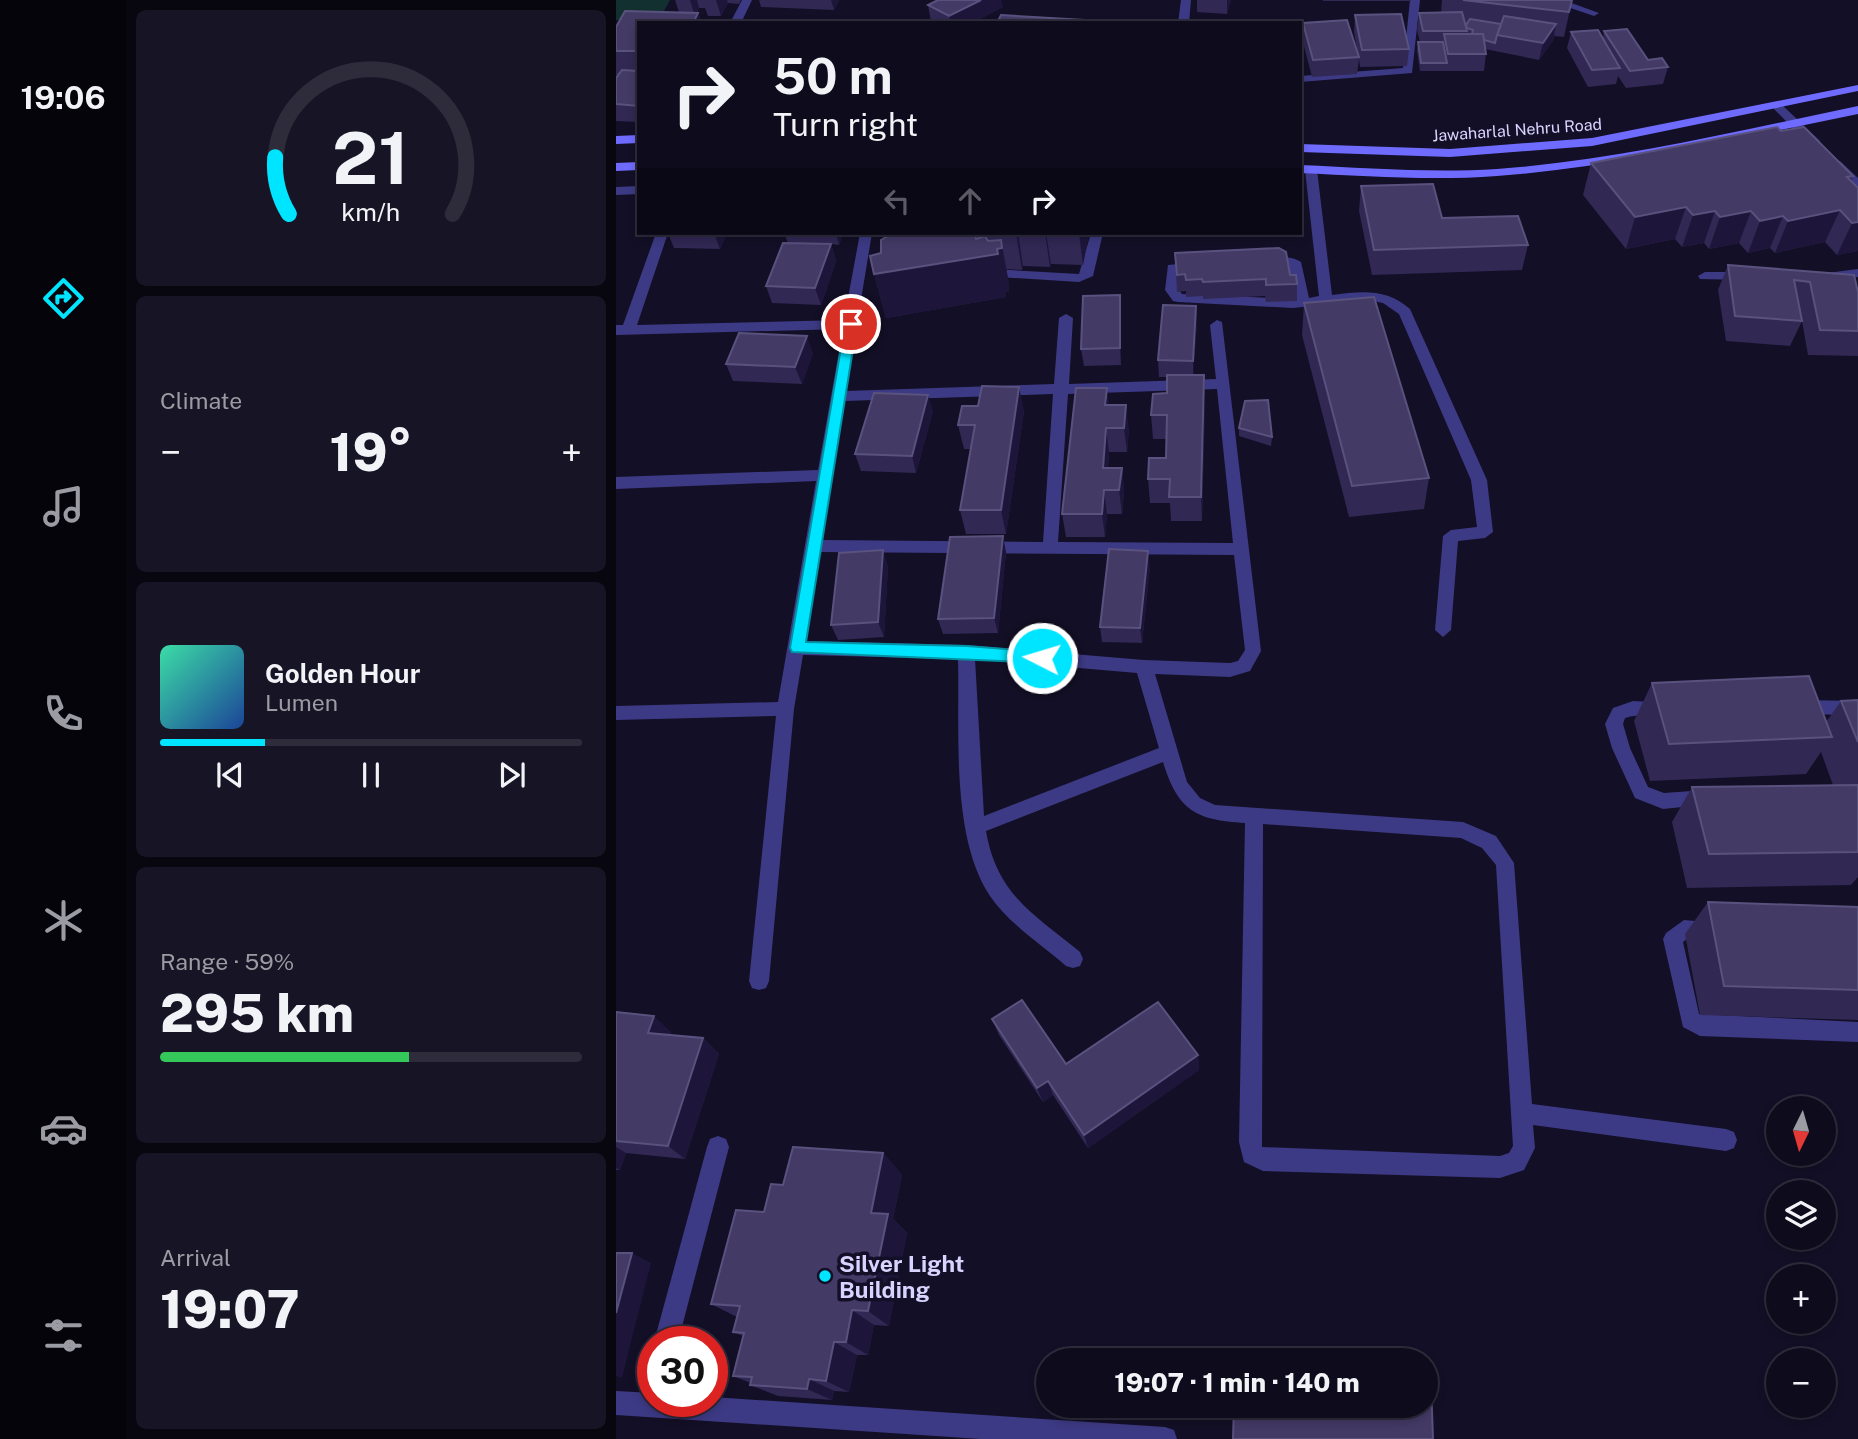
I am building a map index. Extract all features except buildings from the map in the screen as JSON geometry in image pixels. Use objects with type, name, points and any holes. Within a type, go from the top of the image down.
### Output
[{"type":"main road","name":"Jawaharlal Nehru Road","points":[[1302,148],[1450,153],[1592,142],[1858,88]]},
{"type":"main road","name":"Jawaharlal Nehru Road","points":[[1306,170],[1461,174],[1523,170],[1600,160],[1858,110]]},
{"type":"main road","points":[[616,140],[637,139]]},
{"type":"main road","points":[[616,167],[637,166]]},
{"type":"street","points":[[736,21],[747,0]]},
{"type":"street","points":[[1183,21],[1186,0]]},
{"type":"street","points":[[1302,79],[1408,71],[1415,0]]},
{"type":"street","points":[[1552,0],[1594,13]]},
{"type":"street","points":[[1776,105],[1858,185]]},
{"type":"street","points":[[1306,170],[1326,300]]},
{"type":"street","points":[[616,191],[637,190]]},
{"type":"street","points":[[661,235],[622,330],[851,324]]},
{"type":"street","points":[[760,981],[785,709],[866,235]]},
{"type":"street","points":[[992,235],[984,267],[987,274],[1079,278],[1086,276],[1089,271],[1097,235]]},
{"type":"street","points":[[1246,263],[1294,262],[1303,303]]},
{"type":"street","points":[[1218,265],[1173,268],[1173,294],[1183,300],[1303,303],[1375,295],[1395,301],[1405,312],[1479,480],[1485,532],[1451,536],[1443,630]]},
{"type":"street","points":[[1814,277],[1858,273]]},
{"type":"street","points":[[1705,276],[1759,277]]},
{"type":"street","points":[[1050,548],[1066,318]]},
{"type":"street","points":[[797,648],[967,652],[1144,667],[1230,670],[1244,666],[1253,651],[1253,640],[1217,325]]},
{"type":"street","points":[[839,396],[1224,384]]},
{"type":"street","points":[[616,483],[826,475]]},
{"type":"street","points":[[814,546],[1243,549]]},
{"type":"street","points":[[967,652],[975,827],[984,868],[998,892],[1073,959]]},
{"type":"street","points":[[1144,667],[1179,785],[1194,804],[1213,813],[1463,830],[1489,842],[1505,863],[1524,1148],[1516,1162],[1500,1167],[1263,1160],[1252,1154],[1254,816]]},
{"type":"street","points":[[1686,707],[1633,708],[1619,712],[1614,723],[1621,748],[1641,792],[1664,801],[1731,797]]},
{"type":"street","points":[[1778,707],[1858,708]]},
{"type":"street","points":[[616,713],[785,709]]},
{"type":"street","points":[[975,827],[1170,752]]},
{"type":"street","points":[[1738,930],[1684,929],[1676,933],[1674,946],[1690,1020],[1700,1026],[1858,1032]]},
{"type":"street","points":[[1522,1113],[1726,1140]]},
{"type":"street","points":[[670,1326],[718,1147]]},
{"type":"street","points":[[616,1403],[637,1399]]},
{"type":"street","points":[[728,1403],[1164,1439]]},
{"type":"green space","points":[[616,0],[670,0],[659,20],[616,20]]},
{"type":"place","name":"Silver Light Building","points":[[825,1276]]},
{"type":"route","points":[[851,324],[797,648],[967,652],[1042,658]]}]
